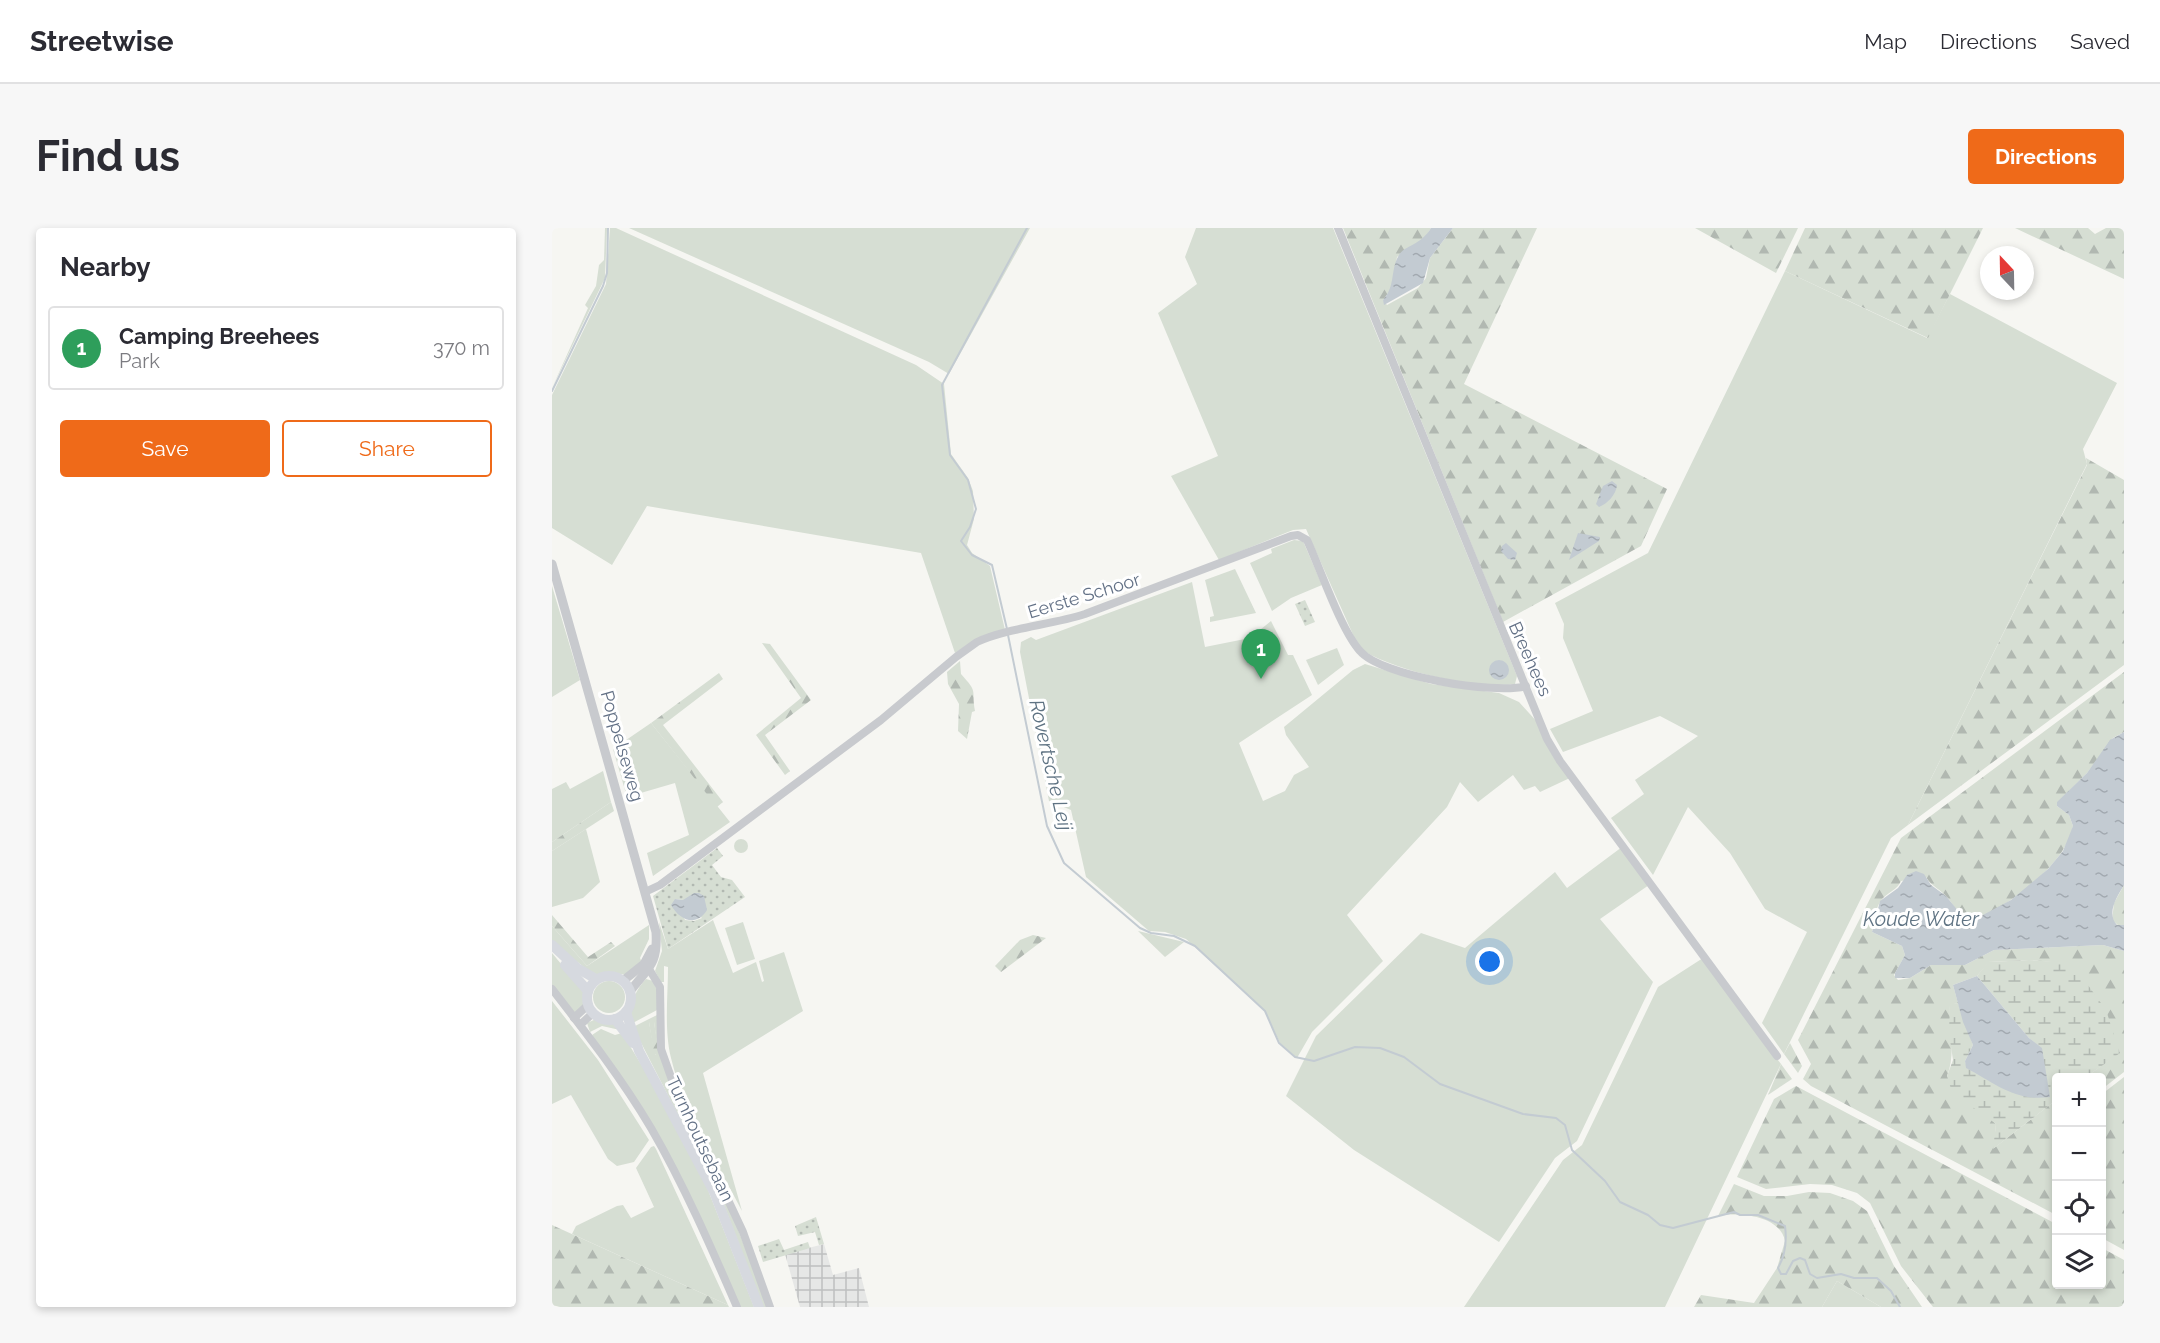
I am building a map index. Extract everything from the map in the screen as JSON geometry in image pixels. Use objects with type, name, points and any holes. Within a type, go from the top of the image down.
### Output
[{"type":"main road","points":[[552,947],[577,968],[596,979]]},
{"type":"main road","points":[[552,947],[588,991],[591,1009],[602,1019],[615,1019],[626,1012],[631,1002],[631,990],[624,980],[610,975],[596,979],[588,991]]},
{"type":"main road","name":"Turnhoutsebaan","points":[[626,1012],[639,1051]]},
{"type":"main road","name":"Turnhoutsebaan","points":[[615,1019],[639,1051],[714,1192],[759,1307]]},
{"type":"street","name":"Breehees","points":[[1338,228],[1499,628],[1547,739],[1560,761],[1777,1056]]},
{"type":"street","name":"Eerste Schoor","points":[[645,892],[660,885],[832,757],[966,649],[987,638],[1004,633],[1085,614],[1298,535],[1307,540],[1352,640],[1370,660],[1406,673],[1444,681],[1500,690],[1526,686]]},
{"type":"street","name":"Poppelseweg","points":[[552,564],[656,938],[656,953],[649,969],[631,990]]},
{"type":"street","points":[[624,980],[644,964],[656,938]]},
{"type":"street","name":"Turnhoutsebaan","points":[[649,969],[660,987],[662,1049],[668,1071],[743,1232],[770,1307]]},
{"type":"street","name":"Turnhoutsebaan","points":[[552,989],[625,1087],[656,1137],[737,1307]]},
{"type":"street","points":[[574,1018],[591,1009]]},
{"type":"street","points":[[580,1025],[591,1009]]},
{"type":"shaded area","points":[[824,1244],[833,1275],[859,1268],[869,1307],[800,1307],[785,1254]]},
{"type":"green space","points":[[605,228],[607,228],[605,278],[552,388],[588,308],[585,305],[596,286],[599,265],[604,260]]},
{"type":"green space","points":[[610,228],[616,228],[916,365],[944,384],[951,454],[968,478],[973,491],[974,519],[967,545],[972,553],[990,566],[1005,630],[982,636],[955,653],[921,553],[647,506],[612,565],[552,528],[552,395],[606,284]]},
{"type":"green space","points":[[629,228],[1030,228],[949,374],[929,362]]},
{"type":"green space","points":[[1196,228],[1333,228],[1517,676],[1515,684],[1478,684],[1412,671],[1359,648],[1306,529],[1293,530],[1219,560],[1171,476],[1218,456],[1158,313],[1197,284],[1185,257]]},
{"type":"green space","points":[[1343,228],[1431,228],[1425,238],[1397,257],[1392,288],[1383,300],[1387,305],[1418,288],[1426,278],[1430,258],[1453,228],[1537,228],[1464,384],[1667,489],[1641,546],[1503,622]]},
{"type":"green space","points":[[1695,228],[1798,228],[1776,273]]},
{"type":"green space","points":[[1805,228],[1983,228],[1928,338],[1785,271]]},
{"type":"green space","points":[[2015,228],[2088,228],[2095,234],[2106,228],[2124,228],[2124,279]]},
{"type":"green space","points":[[1785,271],[1927,338],[1950,294],[2117,383],[2083,449],[2087,464],[1908,825],[1891,838],[1784,1054],[1762,1023],[1807,932],[1765,909],[1730,853],[1688,807],[1653,875],[1611,818],[1644,794],[1635,780],[1698,736],[1660,716],[1563,752],[1550,729],[1593,711],[1563,638],[1564,624],[1555,603],[1648,553]]},
{"type":"green space","points":[[2086,458],[2124,480],[2124,665],[1908,825],[2087,465]]},
{"type":"green space","points":[[1294,540],[1303,541],[1322,585],[1291,598],[1272,611],[1250,563],[1272,553],[1271,549]]},
{"type":"green space","points":[[1235,569],[1256,613],[1210,622],[1210,617],[1214,616],[1205,580]]},
{"type":"green space","points":[[1192,582],[1205,647],[1250,638],[1271,621],[1288,655],[1293,655],[1312,695],[1239,743],[1263,801],[1285,791],[1294,775],[1309,767],[1286,735],[1284,727],[1353,670],[1365,664],[1431,684],[1499,693],[1519,702],[1539,724],[1572,777],[1540,792],[1535,786],[1524,790],[1513,775],[1478,802],[1460,782],[1447,807],[1347,915],[1383,961],[1312,1032],[1297,1058],[1280,1043],[1265,1011],[1186,939],[1165,932],[1149,931],[1086,877],[1071,810],[1049,801],[1020,652],[1021,642],[1031,637],[1036,640]]},
{"type":"green space","points":[[552,586],[580,680],[552,697]]},
{"type":"green space","points":[[1305,600],[1315,622],[1305,626],[1295,604]]},
{"type":"green space","points":[[762,643],[770,644],[811,700],[765,735],[790,771],[785,775],[756,735],[801,698]]},
{"type":"green space","points":[[1337,648],[1344,665],[1318,685],[1306,660]]},
{"type":"green space","points":[[960,661],[961,674],[974,694],[975,711],[972,712],[967,739],[958,731],[959,704],[948,684],[947,672]]},
{"type":"green space","points":[[2124,672],[2124,732],[2113,738],[2087,773],[2058,802],[2057,806],[2069,815],[2073,826],[2068,841],[2047,870],[2016,896],[1970,923],[1926,877],[1901,881],[1880,902],[1872,932],[1902,946],[1905,955],[1894,975],[1898,980],[1910,978],[1931,965],[1965,965],[1994,950],[2103,945],[2124,951],[2124,1072],[2106,1086],[2106,1073],[2091,1073],[2120,1052],[2072,964],[2029,960],[1989,962],[1977,976],[1953,985],[1958,1003],[1950,1005],[1952,1050],[1947,1076],[1996,1124],[1994,1148],[2052,1103],[2052,1213],[1811,1086],[1803,1079],[1811,1064],[1798,1040],[1901,838]]},
{"type":"green space","points":[[719,673],[723,679],[663,725],[723,802],[717,807],[651,723]]},
{"type":"green space","points":[[651,723],[730,822],[653,876],[647,853],[689,835],[675,783],[627,797],[613,749]]},
{"type":"green space","points":[[603,771],[611,802],[552,842],[552,789],[566,782],[570,789]]},
{"type":"green space","points":[[611,802],[614,811],[552,851],[552,842]]},
{"type":"green space","points":[[586,829],[600,882],[583,898],[552,907],[552,851]]},
{"type":"green space","points":[[738,839],[744,839],[748,846],[744,853],[738,853],[734,849],[734,843]]},
{"type":"green space","points":[[1622,847],[1649,885],[1600,919],[1653,982],[1577,1141],[1555,1158],[1499,1242],[1354,1150],[1286,1096],[1316,1036],[1421,933],[1465,948],[1555,872],[1567,888]]},
{"type":"green space","points":[[717,848],[723,856],[712,865],[721,877],[732,880],[745,897],[668,949],[653,896]],"holes":[[[675,899],[683,900],[702,918],[694,921],[685,920]]]},
{"type":"green space","points":[[2124,885],[2124,925],[2119,926],[2112,920],[2114,903]]},
{"type":"green space","points":[[552,915],[588,957],[611,942],[615,946],[587,966],[552,926]]},
{"type":"green space","points":[[713,920],[733,973],[756,962],[762,982],[764,981],[759,961],[784,952],[803,1011],[703,1073],[742,1211],[684,1098],[669,1047],[668,967],[664,966],[664,982],[661,982],[655,971],[662,951],[659,922],[668,949]]},
{"type":"green space","points":[[743,922],[755,959],[737,965],[725,928]]},
{"type":"green space","points":[[649,925],[649,939],[640,958],[642,963],[627,975],[608,972],[594,975],[552,942],[552,926],[587,966]]},
{"type":"green space","points":[[1138,931],[1184,942],[1165,957]]},
{"type":"green space","points":[[1033,935],[1046,938],[1001,972],[995,966],[1020,940]]},
{"type":"green space","points":[[552,953],[585,993],[584,1005],[577,1013],[552,986]]},
{"type":"green space","points":[[1703,958],[1781,1064],[1665,1307],[1464,1307],[1563,1160],[1582,1145],[1658,987]]},
{"type":"green space","points":[[2029,960],[2072,963],[2106,1010],[2120,1053],[2092,1073],[2052,1073],[2052,1103],[1993,1149],[1996,1124],[1952,1092],[1947,1076],[1953,1060],[1949,1033],[1950,1004],[1958,1003],[1973,1045],[1965,1061],[1967,1068],[1976,1073],[2041,1048],[2029,1038],[1977,976],[1988,962]]},
{"type":"green space","points":[[646,979],[653,981],[658,992],[657,1010],[631,1024],[630,1011],[633,1000]]},
{"type":"green space","points":[[609,981],[620,986],[625,997],[620,1008],[609,1013],[598,1008],[593,997],[598,986]]},
{"type":"green space","points":[[552,1001],[598,1060],[649,1140],[634,1162],[617,1166],[608,1159],[571,1095],[552,1104]]},
{"type":"green space","points":[[657,1015],[659,1047],[730,1209],[768,1307],[763,1307],[724,1205],[633,1027]],"holes":[[[649,1022],[654,1022],[658,1053],[655,1055]]]},
{"type":"green space","points":[[596,1019],[613,1023],[620,1030],[602,1026],[590,1032],[587,1023]]},
{"type":"green space","points":[[649,1022],[654,1022],[659,1054],[654,1055]]},
{"type":"green space","points":[[601,1029],[615,1035],[622,1033],[650,1079],[706,1185],[754,1307],[739,1307],[686,1190],[592,1035]]},
{"type":"green space","points":[[1790,1043],[1802,1066],[1798,1073],[1784,1054]]},
{"type":"green space","points":[[1781,1064],[1792,1079],[1768,1095]]},
{"type":"green space","points":[[2124,1077],[2124,1250],[2106,1240],[2106,1091]]},
{"type":"green space","points":[[1796,1086],[2052,1222],[2052,1289],[2106,1289],[2106,1250],[2124,1260],[2124,1307],[1933,1307],[1901,1266],[1870,1203],[1857,1193],[1832,1185],[1810,1184],[1766,1189],[1737,1177],[1774,1099]]},
{"type":"green space","points":[[654,1146],[728,1305],[572,1234],[576,1226],[617,1206],[623,1205],[631,1218],[654,1207],[636,1168]]},
{"type":"green space","points":[[1734,1184],[1764,1196],[1787,1196],[1809,1192],[1830,1193],[1853,1201],[1867,1211],[1894,1266],[1922,1307],[1881,1307],[1837,1281],[1822,1307],[1694,1307],[1701,1295],[1754,1303],[1777,1268],[1785,1241],[1782,1232],[1757,1217],[1718,1216]]},
{"type":"green space","points":[[816,1217],[824,1244],[819,1245],[815,1232],[798,1236],[795,1226]]},
{"type":"green space","points":[[552,1225],[729,1307],[560,1307],[552,1305]]},
{"type":"green space","points":[[779,1239],[784,1250],[808,1242],[810,1248],[763,1262],[758,1246]]},
{"type":"green space","points":[[1837,1281],[1881,1307],[1822,1307]]},
{"type":"water","points":[[1431,228],[1453,228],[1430,258],[1423,283],[1384,305],[1383,300],[1390,289],[1399,255],[1418,242]]},
{"type":"water","points":[[1612,481],[1617,485],[1613,496],[1599,507],[1596,504],[1603,486]]},
{"type":"water","points":[[1578,533],[1600,537],[1599,541],[1569,560]]},
{"type":"water","points":[[1506,543],[1517,553],[1515,560],[1508,559],[1501,551],[1502,546]]},
{"type":"water","points":[[1499,660],[1506,663],[1509,670],[1506,677],[1499,680],[1492,677],[1489,670],[1492,663]]},
{"type":"water","name":"Koude Water","points":[[2124,732],[2124,885],[2114,905],[2112,915],[2117,925],[2124,925],[2124,951],[2103,945],[1994,950],[1965,965],[1931,965],[1910,978],[1895,978],[1895,973],[1905,955],[1902,946],[1872,932],[1880,901],[1898,888],[1907,875],[1916,871],[1924,874],[1931,885],[1946,896],[1968,923],[2011,900],[2048,869],[2063,851],[2073,826],[2069,815],[2057,806],[2057,802],[2087,773],[2110,740]]},
{"type":"water","points":[[694,893],[704,896],[707,910],[698,919],[689,920],[679,915],[671,905],[675,899],[683,900]]},
{"type":"water","points":[[1977,976],[2029,1038],[2042,1048],[2050,1097],[2026,1097],[2016,1094],[1966,1068],[1965,1061],[1973,1045],[1963,1022],[1953,985]]},
{"type":"waterway","points":[[552,391],[603,286],[607,273],[608,228]]},
{"type":"waterway","name":"Rovertsche Leij","points":[[1007,629],[992,565],[972,555],[961,541],[970,527],[976,509],[968,480],[950,455],[942,385],[1027,228]]},
{"type":"waterway","name":"Rovertsche Leij","points":[[1008,635],[1047,826],[1064,863],[1140,928],[1151,933],[1174,936],[1195,946],[1265,1011],[1279,1043],[1295,1057],[1314,1061],[1355,1047],[1380,1048],[1404,1057],[1440,1084],[1523,1114],[1556,1118],[1565,1125],[1572,1150],[1605,1181],[1620,1202],[1648,1215],[1660,1225],[1673,1228],[1734,1212],[1740,1215],[1758,1215],[1785,1226],[1785,1247],[1778,1268],[1781,1274],[1786,1274],[1793,1261],[1800,1258],[1805,1260],[1810,1274],[1817,1278],[1841,1274],[1854,1278],[1877,1278],[1891,1291],[1900,1307]]},
{"type":"place","name":"Camping Breehees","points":[[1261,679]]}]
